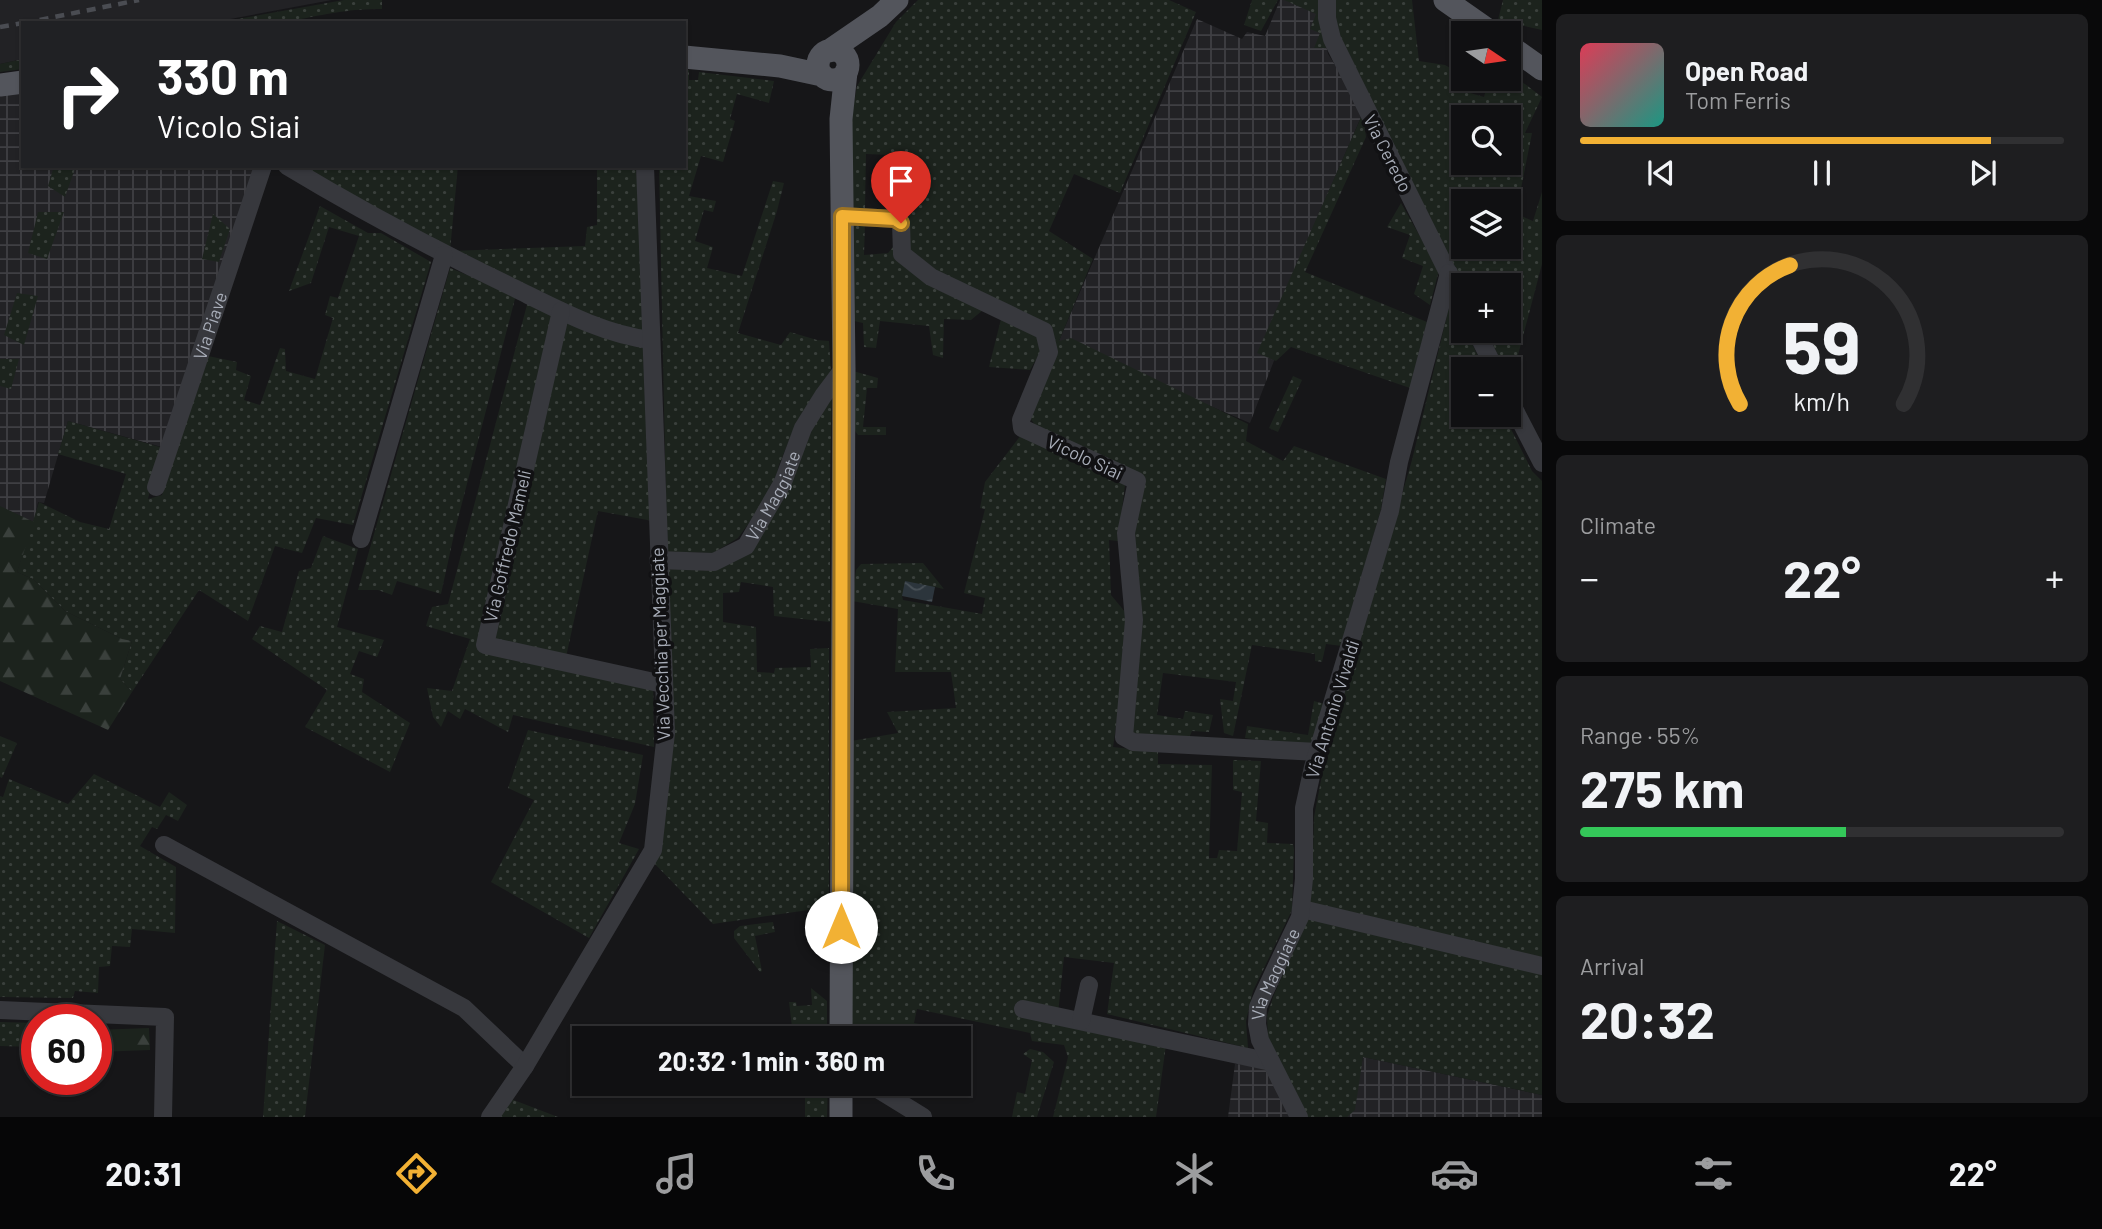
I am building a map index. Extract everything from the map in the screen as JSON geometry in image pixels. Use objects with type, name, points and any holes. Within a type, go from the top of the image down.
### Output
[{"type":"main road","points":[[686,57],[780,66],[832,66],[897,0]]},
{"type":"main road","points":[[1445,0],[1475,21]]},
{"type":"main road","points":[[1521,54],[1542,69]]},
{"type":"main road","points":[[832,66],[841,120],[844,368],[841,1026]]},
{"type":"main road","points":[[0,85],[21,82]]},
{"type":"main road","points":[[841,1096],[841,1117]]},
{"type":"street","name":"Via Ceredo","points":[[1327,0],[1327,18],[1332,39],[1451,277]]},
{"type":"street","name":"Via Piave","points":[[156,487],[262,168]]},
{"type":"street","points":[[290,168],[354,207],[444,255],[561,311],[622,336],[651,340]]},
{"type":"street","name":"Via Vecchia per Maggiate","points":[[490,1117],[525,1066],[653,850],[666,733],[645,168]]},
{"type":"street","name":"Vicolo Siai","points":[[842,216],[895,219],[901,223],[902,254],[931,277],[1044,331],[1049,352],[1021,420],[1022,428],[1137,481],[1126,533],[1134,620],[1124,737],[1133,742],[1318,752]]},
{"type":"street","points":[[361,539],[444,255]]},
{"type":"street","name":"Via Antonio Vivaldi","points":[[1302,909],[1304,808],[1318,752],[1390,511],[1399,462],[1449,273]]},
{"type":"street","name":"Via Goffredo Mameli","points":[[561,311],[485,645],[663,684]]},
{"type":"street","name":"Via Maggiate","points":[[658,560],[714,562],[746,546],[783,482],[803,428],[844,368]]},
{"type":"street","points":[[1521,422],[1542,463]]},
{"type":"street","points":[[164,845],[464,1008],[525,1066]]},
{"type":"street","points":[[1302,909],[1542,966]]},
{"type":"street","name":"Via Maggiate","points":[[1299,1117],[1260,1040],[1256,1024],[1258,1007],[1302,909]]},
{"type":"street","points":[[1081,1021],[1089,985]]},
{"type":"street","points":[[1023,1009],[1271,1062]]},
{"type":"street","points":[[0,1010],[165,1017],[163,1117]]},
{"type":"street","points":[[889,1096],[923,1117]]},
{"type":"shaded area","points":[[0,0],[332,0],[220,21],[21,21],[21,59],[0,64]]},
{"type":"shaded area","points":[[1280,0],[1291,0],[1318,10],[1328,54],[1364,110],[1259,352],[1275,358],[1250,423],[1059,341],[1197,19],[1242,39],[1247,32],[1265,36]]},
{"type":"shaded area","points":[[21,82],[21,168],[262,168],[169,449],[68,421],[44,503],[38,502],[34,522],[0,507],[0,85]]},
{"type":"shaded area","points":[[1363,1057],[1542,1095],[1542,1117],[1228,1117],[1235,1064],[1284,1067],[1358,1083]]},
{"type":"green space","points":[[344,0],[382,0],[382,9],[341,12],[291,21],[226,21]]},
{"type":"green space","points":[[918,0],[1169,0],[1196,12],[1120,193],[1074,174],[1049,231],[1093,259],[1059,341],[1071,338],[1248,424],[1246,441],[1283,461],[1294,446],[1386,479],[1381,509],[1342,646],[1326,644],[1322,662],[1315,661],[1315,654],[1252,645],[1233,736],[1224,733],[1220,699],[1233,701],[1236,682],[1163,673],[1157,715],[1183,719],[1185,711],[1213,715],[1209,732],[1192,731],[1188,740],[1133,735],[1133,539],[1141,476],[1036,426],[1029,417],[1051,330],[936,275],[905,252],[906,224],[913,194],[913,156],[866,154],[865,208],[851,208],[852,114],[857,86],[896,22]]},
{"type":"green space","points":[[1252,0],[1278,0],[1261,31],[1244,25]]},
{"type":"green space","points":[[1284,0],[1321,0],[1330,48],[1314,48],[1320,33],[1310,29],[1316,14]]},
{"type":"green space","points":[[1334,0],[1412,0],[1419,61],[1451,68],[1451,91],[1467,91],[1484,97],[1486,91],[1521,91],[1521,81],[1542,97],[1525,133],[1532,133],[1521,189],[1451,189],[1451,259],[1521,259],[1521,216],[1533,221],[1542,192],[1542,264],[1518,357],[1499,357],[1492,343],[1521,343],[1521,273],[1458,273],[1340,41]]},
{"type":"green space","points":[[1503,0],[1542,0],[1542,30],[1521,25],[1521,21],[1498,20]]},
{"type":"green space","points":[[21,59],[21,69],[0,72],[0,64]]},
{"type":"green space","points":[[686,70],[689,70],[689,80],[698,80],[699,72],[774,81],[769,103],[737,94],[730,119],[735,121],[723,162],[701,156],[689,196],[716,201],[713,212],[704,210],[695,241],[713,247],[707,268],[742,276],[773,181],[784,183],[738,333],[781,345],[790,332],[829,341],[831,372],[797,421],[779,465],[772,491],[738,538],[713,553],[667,552],[659,168],[686,168]]},
{"type":"green space","points":[[1363,113],[1366,137],[1305,272],[1427,322],[1410,388],[1291,347],[1276,361],[1257,353]]},
{"type":"green space","points":[[53,168],[75,168],[65,197],[48,186]]},
{"type":"green space","points":[[296,168],[458,168],[450,251],[585,246],[587,227],[597,225],[597,168],[636,168],[648,336],[624,332],[446,252]]},
{"type":"green space","points":[[1401,203],[1439,270],[1430,305],[1414,294],[1423,266],[1402,258],[1410,235],[1387,227]]},
{"type":"green space","points":[[320,206],[368,233],[381,233],[431,262],[353,525],[316,518],[302,553],[275,546],[248,621],[199,590],[132,692],[120,679],[132,641],[122,639],[65,611],[33,579],[17,572],[39,502],[80,522],[109,529],[126,474],[58,454],[68,421],[160,447],[148,499],[162,495],[208,356],[237,362],[236,370],[251,376],[244,400],[260,405],[280,348],[285,349],[286,371],[315,379],[333,318],[325,315],[330,296],[338,298],[359,236],[329,227],[311,283],[289,291]]},
{"type":"green space","points":[[38,212],[64,212],[47,259],[28,253]]},
{"type":"green space","points":[[213,214],[230,229],[219,262],[202,259]]},
{"type":"green space","points":[[853,223],[865,223],[864,255],[888,253],[894,246],[983,310],[971,320],[944,319],[943,358],[933,355],[929,326],[880,321],[876,348],[864,347],[863,323],[854,321]]},
{"type":"green space","points":[[450,268],[516,295],[441,594],[397,581],[392,595],[378,590],[358,590]]},
{"type":"green space","points":[[17,293],[38,296],[24,345],[4,335]]},
{"type":"green space","points":[[1451,299],[1451,343],[1472,343],[1478,357],[1451,357],[1451,427],[1510,427],[1532,471],[1542,481],[1542,1095],[1363,1057],[1355,1110],[1347,1117],[1308,1117],[1268,1041],[1267,1016],[1308,917],[1312,886],[1314,817],[1326,754],[1412,460]]},
{"type":"green space","points":[[528,301],[583,327],[646,349],[653,521],[598,511],[566,657],[653,675],[654,747],[513,715],[508,732],[465,709],[460,719],[448,711],[441,727],[433,717],[427,688],[452,691],[470,639],[426,626],[432,607],[448,604]]},
{"type":"green space","points":[[1002,315],[1036,332],[1041,351],[1030,370],[989,367]]},
{"type":"green space","points":[[0,359],[19,359],[11,389],[0,386]]},
{"type":"green space","points":[[853,371],[878,378],[877,388],[867,388],[863,427],[886,427],[886,435],[858,435],[855,431]]},
{"type":"green space","points":[[1293,376],[1302,380],[1278,432],[1269,428]]},
{"type":"green space","points":[[832,389],[830,622],[774,616],[773,587],[741,582],[739,592],[723,593],[723,622],[756,627],[757,672],[774,673],[775,668],[811,667],[810,649],[829,648],[829,907],[713,924],[653,862],[665,565],[748,551],[806,431]]},
{"type":"green space","points":[[1021,435],[1074,461],[1119,478],[1125,485],[1118,541],[1109,540],[1111,595],[1126,613],[1113,747],[1158,752],[1158,764],[1212,765],[1209,858],[1217,858],[1219,850],[1237,851],[1242,792],[1233,790],[1233,760],[1261,761],[1256,821],[1268,823],[1267,843],[1293,844],[1292,910],[1253,991],[1246,1021],[1248,1048],[1107,1014],[1114,963],[1064,957],[1057,1023],[1166,1045],[1156,1117],[1053,1117],[1068,1057],[1064,1045],[1032,1041],[1030,1033],[917,1009],[914,1023],[930,1026],[852,1026],[851,741],[898,733],[887,712],[956,708],[951,672],[895,672],[898,609],[852,601],[856,570],[861,564],[923,563],[944,589],[935,587],[902,596],[903,600],[982,614],[985,598],[964,593],[985,509],[980,508],[985,482]]},
{"type":"green space","points":[[0,506],[34,522],[17,572],[33,579],[65,611],[122,639],[132,641],[120,679],[132,692],[108,730],[0,681]]},
{"type":"green space","points":[[323,536],[358,549],[337,627],[384,640],[377,657],[359,651],[350,674],[364,679],[362,692],[410,723],[390,772],[305,727],[327,690],[252,639],[260,626],[282,632],[299,571],[311,568]]},
{"type":"green space","points":[[1314,701],[1328,705],[1316,747],[1245,738],[1247,726],[1308,735]]},
{"type":"green space","points":[[528,730],[643,755],[635,804],[619,843],[639,849],[589,938],[491,882],[534,800],[508,788]]},
{"type":"green space","points":[[0,736],[17,743],[2,778],[0,777]]},
{"type":"green space","points":[[94,774],[160,807],[169,792],[187,805],[178,821],[166,815],[157,829],[152,827],[140,846],[176,867],[175,933],[132,929],[130,947],[112,946],[110,966],[99,967],[98,993],[75,991],[73,998],[0,997],[0,796],[3,797],[9,779],[68,804]]},
{"type":"green space","points":[[277,921],[325,945],[305,1117],[263,1117]]},
{"type":"green space","points":[[773,922],[775,932],[755,936],[762,971],[760,972],[734,938],[734,931],[740,926]]},
{"type":"green space","points":[[811,988],[827,1001],[827,1025],[792,1026],[789,1002],[796,1002],[797,1006],[812,1005]]},
{"type":"green space","points":[[0,1022],[21,1023],[21,1047],[0,1046]]},
{"type":"green space","points":[[149,1028],[150,1050],[112,1051],[112,1029]]},
{"type":"green space","points":[[1030,1049],[1043,1052],[1054,1062],[1037,1117],[1012,1117],[1017,1092],[1025,1094],[1032,1060],[1023,1054]]},
{"type":"green space","points":[[805,1096],[828,1096],[827,1117],[805,1117]]},
{"type":"green space","points":[[511,1099],[558,1117],[499,1117]]},
{"type":"water","points":[[905,581],[935,587],[932,602],[902,596]]},
{"type":"railway","points":[[34,21],[139,0]]},
{"type":"railway","points":[[0,27],[21,23]]},
{"type":"route","points":[[841,927],[844,368],[842,216],[895,219],[901,223]]}]
